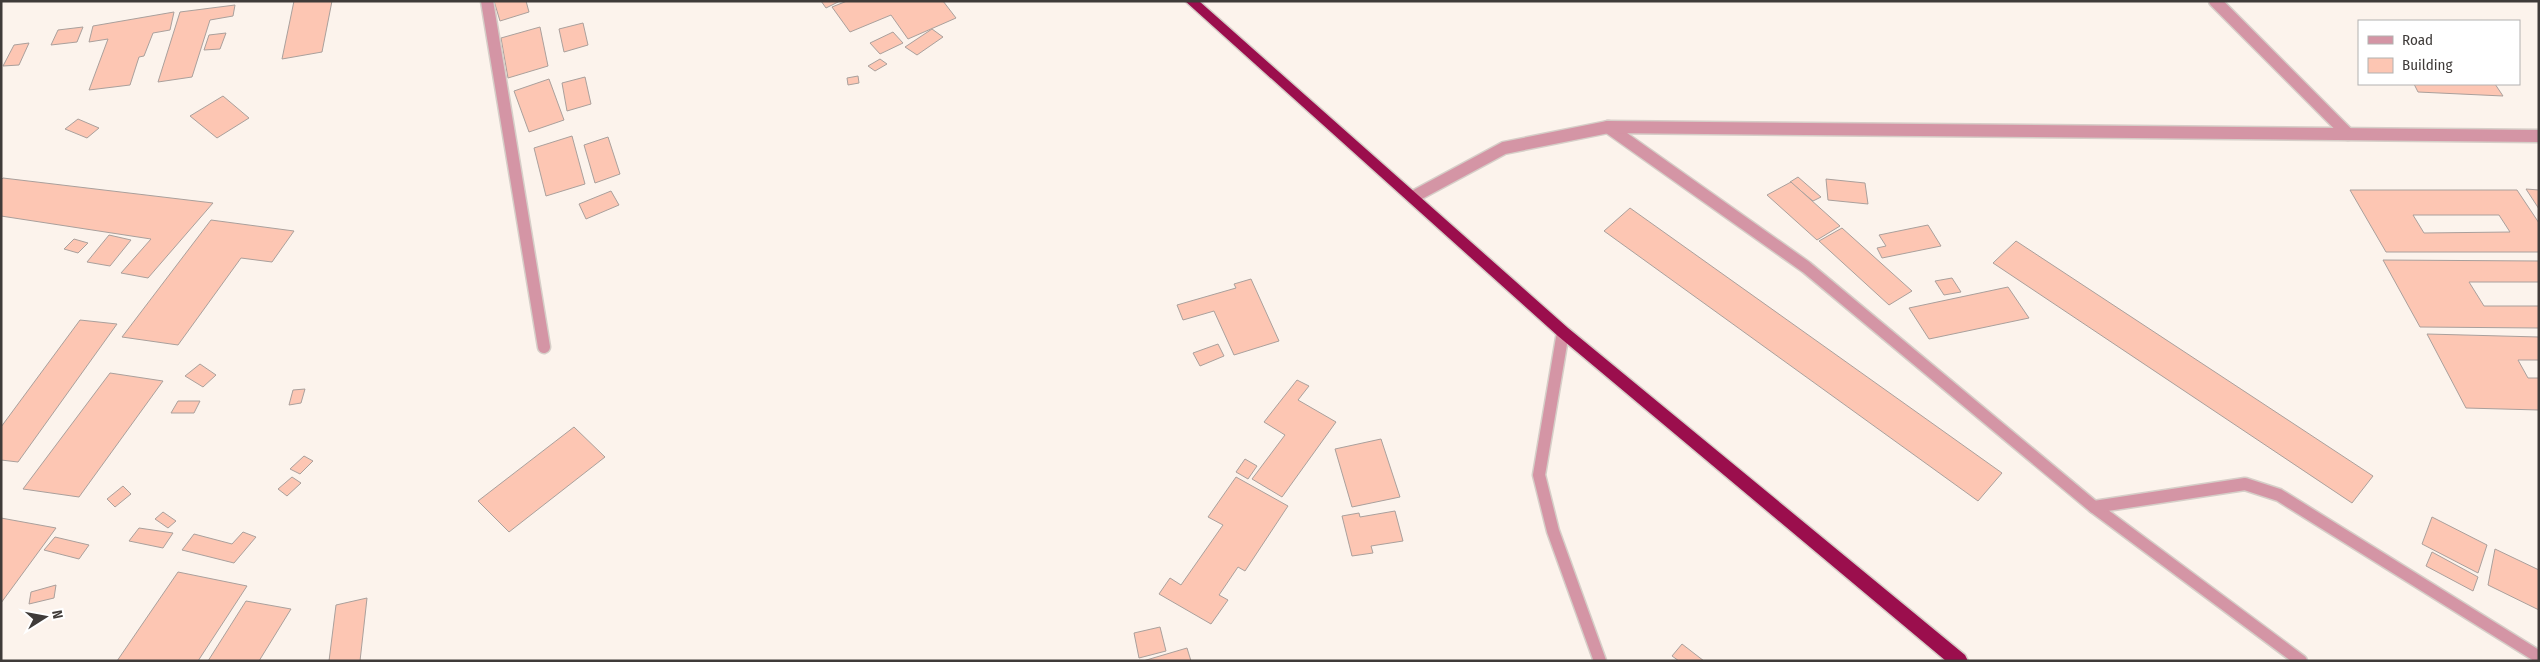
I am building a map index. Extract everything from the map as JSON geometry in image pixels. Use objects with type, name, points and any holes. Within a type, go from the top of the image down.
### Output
[{"type":"highway","points":[[1191,1],[1563,332],[1959,661]]},
{"type":"street","points":[[486,1],[544,347]]},
{"type":"street","points":[[2215,1],[2348,134]]},
{"type":"street","points":[[1608,127],[1806,267],[2094,506],[2301,661]]},
{"type":"street","points":[[1413,197],[1504,148],[1608,127],[2539,136]]},
{"type":"street","points":[[1563,332],[1539,475],[1553,531],[1600,661]]},
{"type":"street","points":[[2094,506],[2245,484],[2278,495],[2539,657]]},
{"type":"building","points":[[294,1],[332,1],[322,52],[282,59]]},
{"type":"building","points":[[494,1],[526,1],[529,12],[500,21]]},
{"type":"building","points":[[821,1],[840,1],[826,8]]},
{"type":"building","points":[[847,1],[943,1],[956,18],[908,39],[891,15],[850,32],[832,7]]},
{"type":"building","points":[[235,5],[233,16],[210,20],[192,77],[158,82],[180,12]]},
{"type":"building","points":[[174,12],[170,30],[153,33],[144,56],[139,57],[130,85],[89,90],[108,39],[89,42],[93,26]]},
{"type":"building","points":[[583,23],[588,45],[564,52],[559,29]]},
{"type":"building","points":[[83,27],[77,42],[51,45],[58,30]]},
{"type":"building","points":[[540,27],[548,66],[508,78],[501,38]]},
{"type":"building","points":[[932,29],[943,37],[917,55],[905,47]]},
{"type":"building","points":[[893,32],[903,43],[880,54],[870,43]]},
{"type":"building","points":[[226,33],[220,49],[204,50],[209,35]]},
{"type":"building","points":[[29,43],[19,65],[3,66],[14,45]]},
{"type":"building","points":[[880,59],[887,64],[875,71],[868,66]]},
{"type":"building","points":[[858,76],[859,83],[848,85],[847,78]]},
{"type":"building","points":[[585,77],[591,104],[567,111],[562,83]]},
{"type":"building","points":[[549,79],[564,120],[529,132],[514,91]]},
{"type":"building","points":[[2414,85],[2496,85],[2503,96],[2418,92]]},
{"type":"building","points":[[223,96],[249,118],[217,138],[190,116]]},
{"type":"building","points":[[78,119],[99,128],[87,138],[65,129]]},
{"type":"building","points":[[572,136],[585,184],[546,196],[534,148]]},
{"type":"building","points":[[608,137],[620,174],[595,183],[584,145]]},
{"type":"building","points":[[1798,177],[1821,197],[1813,201],[1790,182]]},
{"type":"building","points":[[3,178],[213,203],[148,278],[121,273],[151,239],[1,216],[1,180]]},
{"type":"building","points":[[1826,179],[1865,183],[1868,204],[1828,200]]},
{"type":"building","points":[[1791,182],[1840,226],[1817,240],[1767,195]]},
{"type":"building","points":[[2526,189],[2539,190],[2539,209]]},
{"type":"building","points":[[2350,190],[2517,190],[2539,223],[2539,252],[2386,252]],"holes":[[[2413,215],[2499,215],[2510,232],[2424,233]]]},
{"type":"building","points":[[611,191],[619,205],[586,219],[579,204]]},
{"type":"building","points":[[1630,208],[2002,473],[1978,501],[1604,231]]},
{"type":"building","points":[[211,220],[294,231],[272,262],[241,258],[178,345],[122,337]]},
{"type":"building","points":[[1928,225],[1941,246],[1882,258],[1877,248],[1886,246],[1879,235]]},
{"type":"building","points":[[1842,228],[1912,291],[1889,305],[1819,241]]},
{"type":"building","points":[[109,235],[131,240],[110,266],[87,262]]},
{"type":"building","points":[[74,239],[88,243],[78,253],[64,249]]},
{"type":"building","points":[[2016,241],[2373,476],[2352,503],[1993,263]]},
{"type":"building","points":[[2383,260],[2539,261],[2539,282],[2469,282],[2484,306],[2539,306],[2539,328],[2420,327]]},
{"type":"building","points":[[1952,278],[1961,292],[1944,295],[1935,281]]},
{"type":"building","points":[[1251,279],[1279,341],[1234,355],[1214,311],[1183,320],[1177,305],[1236,288],[1234,284]]},
{"type":"building","points":[[2008,287],[2029,318],[1929,339],[1909,308]]},
{"type":"building","points":[[80,320],[117,324],[18,462],[1,460],[1,427]]},
{"type":"building","points":[[2427,334],[2539,337],[2539,360],[2518,360],[2528,378],[2539,378],[2539,410],[2466,408]]},
{"type":"building","points":[[1218,344],[1224,356],[1200,366],[1193,353]]},
{"type":"building","points":[[200,364],[216,375],[203,387],[185,376]]},
{"type":"building","points":[[110,373],[163,381],[79,497],[23,489]]},
{"type":"building","points":[[1297,380],[1309,386],[1298,400],[1336,422],[1282,497],[1252,479],[1285,435],[1264,422]]},
{"type":"building","points":[[305,389],[301,403],[289,405],[293,390]]},
{"type":"building","points":[[178,401],[200,401],[194,413],[171,413]]},
{"type":"building","points":[[574,427],[605,457],[509,532],[478,501]]},
{"type":"building","points":[[1381,439],[1400,497],[1352,507],[1335,449]]},
{"type":"building","points":[[304,456],[313,461],[300,474],[290,469]]},
{"type":"building","points":[[1245,459],[1257,466],[1248,479],[1236,472]]},
{"type":"building","points":[[292,477],[301,483],[287,496],[278,489]]},
{"type":"building","points":[[1236,477],[1288,506],[1245,571],[1238,567],[1219,595],[1228,600],[1211,624],[1159,594],[1170,578],[1181,585],[1223,525],[1208,517]]},
{"type":"building","points":[[123,486],[131,494],[115,507],[107,499]]},
{"type":"building","points":[[1395,511],[1403,541],[1371,546],[1373,553],[1352,556],[1342,516],[1359,513],[1360,517]]},
{"type":"building","points":[[163,512],[176,521],[168,528],[155,519]]},
{"type":"building","points":[[2432,517],[2487,545],[2478,573],[2422,544]]},
{"type":"building","points":[[1,518],[56,528],[1,603]]},
{"type":"building","points":[[139,528],[173,533],[163,548],[129,541]]},
{"type":"building","points":[[243,532],[256,537],[234,563],[182,550],[194,534],[232,544]]},
{"type":"building","points":[[55,537],[89,545],[79,559],[44,550]]},
{"type":"building","points":[[2495,549],[2539,570],[2539,610],[2488,585]]},
{"type":"building","points":[[2432,552],[2478,577],[2473,591],[2426,566]]},
{"type":"building","points":[[178,572],[247,586],[198,661],[117,661]]},
{"type":"building","points":[[56,585],[54,598],[29,604],[31,592]]},
{"type":"building","points":[[367,598],[360,661],[329,661],[336,605]]},
{"type":"building","points":[[246,601],[291,609],[259,661],[208,661]]},
{"type":"building","points":[[1160,627],[1166,651],[1139,658],[1134,633]]},
{"type":"building","points":[[1682,644],[1704,661],[1679,661],[1672,656]]},
{"type":"building","points":[[1187,648],[1191,661],[1143,661]]}]
